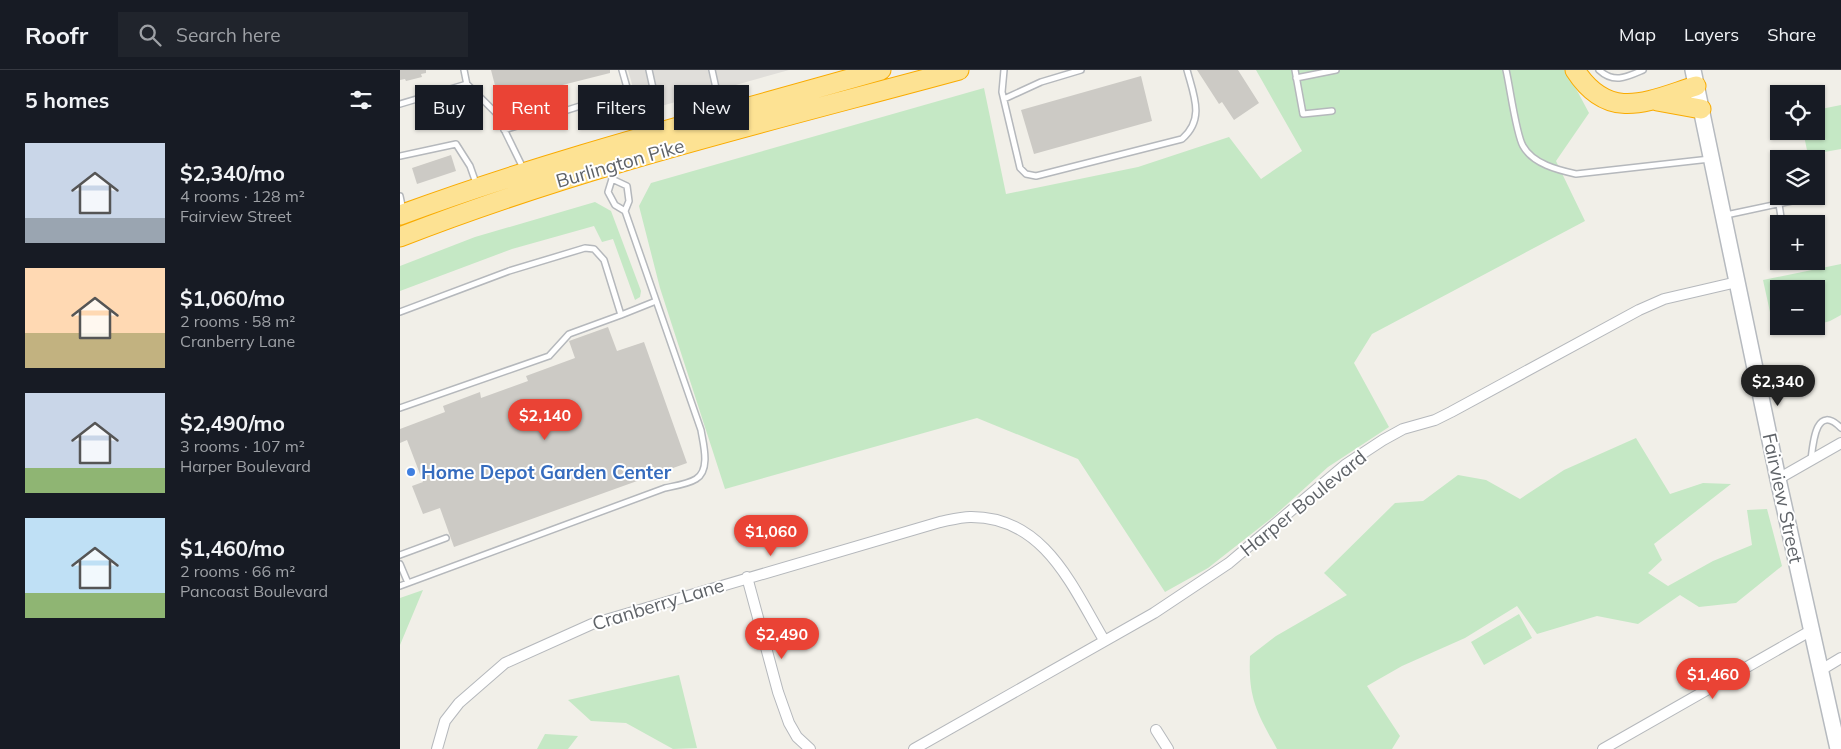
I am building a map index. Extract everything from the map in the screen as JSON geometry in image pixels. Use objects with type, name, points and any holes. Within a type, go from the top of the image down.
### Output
[{"type":"highway","name":"Burlington Pike","points":[[749,107],[881,70]]},
{"type":"highway","name":"Burlington Pike","points":[[400,237],[475,208],[611,172],[959,70]]},
{"type":"highway","points":[[1575,70],[1587,87],[1599,97],[1612,102],[1629,104],[1657,101],[1701,108]]},
{"type":"highway","points":[[1657,101],[1695,78]]},
{"type":"highway","name":"Burlington Pike","points":[[401,208],[674,129]]},
{"type":"street","name":"Fairview Street","points":[[1695,78],[1778,478],[1838,749]]},
{"type":"street","name":"Harper Boulevard","points":[[914,749],[1154,613],[1229,563],[1345,465],[1403,429],[1435,420],[1451,412],[1639,310],[1673,297],[1737,282]]},
{"type":"street","points":[[1778,478],[1841,443]]},
{"type":"street","name":"Cranberry Lane","points":[[437,749],[445,722],[459,704],[505,664],[592,624],[940,522],[969,517],[983,518],[1011,525],[1038,540],[1060,565],[1104,640]]},
{"type":"street","points":[[748,577],[778,692],[789,723],[796,738],[810,749]]},
{"type":"street","points":[[1603,749],[1812,630]]},
{"type":"street","points":[[1821,670],[1841,658]]},
{"type":"street","points":[[1156,730],[1168,749]]},
{"type":"lane","points":[[464,70],[467,84],[493,110]]},
{"type":"lane","points":[[568,110],[628,92],[622,70]]},
{"type":"lane","points":[[649,70],[663,132]]},
{"type":"lane","points":[[712,70],[715,85]]},
{"type":"lane","points":[[1004,70],[1004,99],[1020,168],[1026,174],[1036,176],[1182,139],[1191,131],[1196,119],[1195,100],[1187,70]]},
{"type":"lane","points":[[1004,99],[1041,82],[1081,70]]},
{"type":"lane","points":[[1295,70],[1303,114],[1332,110]]},
{"type":"lane","points":[[1296,78],[1336,70]]},
{"type":"lane","points":[[1506,70],[1522,145],[1532,157],[1556,170],[1576,174],[1711,159]]},
{"type":"lane","points":[[1599,70],[1607,78],[1623,79],[1643,70]]},
{"type":"lane","points":[[400,104],[467,84]]},
{"type":"lane","points":[[504,130],[526,172]]},
{"type":"lane","points":[[400,156],[456,144],[470,166],[477,187]]},
{"type":"lane","points":[[611,172],[627,186],[629,201],[625,211]]},
{"type":"lane","points":[[400,586],[665,488],[697,479],[704,469],[701,430],[625,211],[615,205],[608,192],[611,172]]},
{"type":"lane","points":[[1723,216],[1774,205]]},
{"type":"lane","points":[[400,312],[509,271],[585,248],[594,249],[604,260],[621,315]]},
{"type":"lane","points":[[400,408],[549,356],[569,334],[656,302]]},
{"type":"lane","points":[[1811,460],[1813,435],[1822,421],[1829,419],[1841,428]]},
{"type":"lane","points":[[400,555],[446,538]]},
{"type":"lane","points":[[400,564],[408,583]]},
{"type":"shaded area","points":[[628,70],[789,70],[736,85],[674,85],[674,102],[664,105],[664,85],[632,85]]},
{"type":"green space","points":[[1256,70],[1566,70],[1589,113],[1556,161],[1585,221],[1372,334],[1354,363],[1389,427],[1328,467],[1273,517],[1208,568],[1165,592],[1078,459],[977,418],[725,489],[660,288],[639,206],[651,183],[984,88],[1006,194],[1138,167],[1229,137],[1261,179],[1302,151]]},
{"type":"green space","points":[[1841,105],[1841,149],[1825,152],[1825,150],[1807,150],[1805,140],[1825,140],[1825,108]]},
{"type":"green space","points":[[595,202],[611,211],[641,291],[640,297],[635,300],[613,239],[602,242],[594,226],[512,249],[400,291],[400,266],[475,237]]},
{"type":"green space","points":[[1841,264],[1841,315],[1825,322],[1825,280],[1770,280],[1770,312],[1763,280],[1812,270],[1825,270],[1825,267]]},
{"type":"green space","points":[[1636,438],[1670,494],[1703,483],[1731,484],[1654,544],[1662,560],[1648,573],[1668,586],[1713,561],[1752,545],[1747,510],[1767,509],[1782,566],[1736,603],[1699,607],[1680,595],[1638,624],[1597,616],[1537,634],[1517,606],[1465,638],[1402,666],[1367,686],[1400,736],[1392,749],[1277,749],[1255,705],[1252,694],[1250,656],[1276,636],[1347,595],[1324,573],[1395,503],[1423,501],[1458,475],[1486,480],[1520,499],[1564,470]]},
{"type":"green space","points":[[423,590],[400,645],[400,598]]},
{"type":"green space","points":[[1519,614],[1532,638],[1484,665],[1471,642]]},
{"type":"green space","points":[[679,675],[697,748],[673,749],[626,723],[591,721],[568,700]]},
{"type":"green space","points":[[545,734],[578,736],[568,749],[537,749]]},
{"type":"building","points":[[400,70],[426,70],[426,73],[421,74],[422,77],[406,81],[405,79],[400,80]]},
{"type":"building","points":[[491,70],[610,70],[610,73],[562,85],[495,85]]},
{"type":"building","points":[[1197,70],[1238,70],[1259,103],[1234,120],[1222,102],[1219,104]]},
{"type":"building","points":[[1141,76],[1152,121],[1034,154],[1021,110]]},
{"type":"building","points":[[451,155],[456,171],[417,184],[412,168]]},
{"type":"building","points":[[608,327],[617,351],[644,342],[687,463],[454,547],[440,508],[423,514],[412,486],[423,482],[407,440],[400,443],[400,429],[445,412],[443,406],[480,392],[481,398],[528,381],[526,376],[575,358],[569,341]]},
{"type":"place","name":"Home Depot Garden Center","points":[[411,472]]}]
